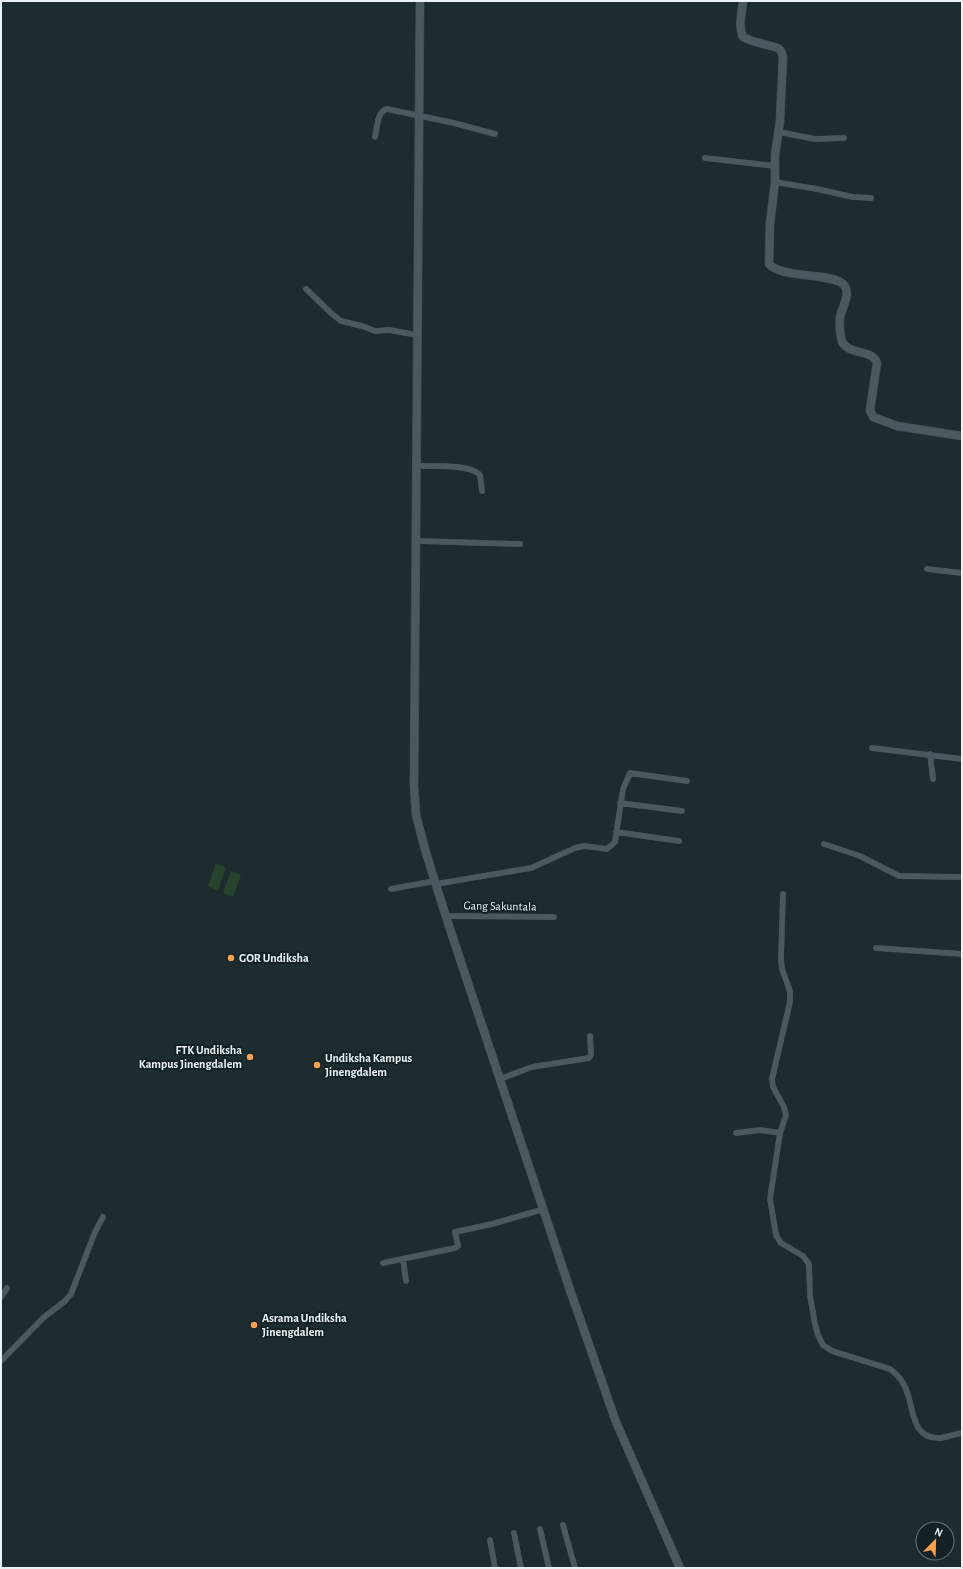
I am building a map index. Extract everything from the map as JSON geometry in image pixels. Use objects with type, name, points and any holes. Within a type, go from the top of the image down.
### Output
[{"type":"street","points":[[420,1],[415,806],[422,839],[446,916],[616,1422],[680,1568]]},
{"type":"street","points":[[743,1],[741,21],[743,37],[752,41],[776,47],[782,54],[781,104],[770,224],[769,264],[773,268],[785,272],[829,279],[840,282],[844,286],[847,293],[840,320],[842,342],[851,350],[871,355],[877,362],[870,410],[871,415],[874,418],[897,426],[962,436]]},
{"type":"street","points":[[375,137],[380,113],[383,110],[419,115],[496,134]]},
{"type":"street","points":[[779,132],[815,138],[844,138]]},
{"type":"street","points":[[705,158],[775,166]]},
{"type":"street","points":[[775,182],[817,189],[853,198],[871,198]]},
{"type":"street","points":[[306,289],[341,321],[375,331],[392,330],[418,335]]},
{"type":"street","points":[[416,466],[471,470],[480,476],[482,491]]},
{"type":"street","points":[[416,542],[520,544]]},
{"type":"street","points":[[927,569],[962,573]]},
{"type":"street","points":[[872,748],[962,759]]},
{"type":"street","points":[[930,754],[933,779]]},
{"type":"street","points":[[391,889],[531,868],[584,846],[607,849],[615,842],[623,789],[630,773],[687,781]]},
{"type":"street","points":[[620,803],[682,811]]},
{"type":"street","points":[[616,832],[679,841]]},
{"type":"street","points":[[824,844],[860,856],[898,876],[962,877]]},
{"type":"street","points":[[783,894],[780,959],[790,992],[790,1002],[772,1079],[773,1088],[786,1113],[780,1133],[770,1199],[776,1235],[781,1243],[804,1256],[809,1264],[810,1296],[814,1324],[820,1340],[827,1348],[832,1351],[883,1367],[896,1373],[908,1395],[913,1419],[925,1434],[941,1438],[962,1432]]},
{"type":"street","name":"Gang Sakuntala","points":[[446,916],[554,917]]},
{"type":"street","points":[[876,948],[962,954]]},
{"type":"street","points":[[500,1079],[532,1067],[589,1058],[591,1055],[590,1036]]},
{"type":"street","points":[[736,1133],[760,1130],[780,1133]]},
{"type":"street","points":[[383,1263],[456,1248],[458,1246],[455,1232],[492,1224],[544,1209]]},
{"type":"street","points":[[1,1361],[43,1318],[65,1301],[71,1294],[94,1232],[103,1217]]},
{"type":"street","points":[[403,1259],[406,1281]]},
{"type":"street","points":[[1,1297],[7,1288]]},
{"type":"street","points":[[563,1525],[574,1568]]},
{"type":"street","points":[[540,1528],[549,1568]]},
{"type":"street","points":[[514,1533],[521,1568]]},
{"type":"street","points":[[490,1540],[495,1568]]},
{"type":"green space","points":[[216,863],[226,868],[218,891],[208,886]]},
{"type":"green space","points":[[231,871],[241,875],[233,897],[223,893]]},
{"type":"place","name":"GOR Undiksha","points":[[231,958]]},
{"type":"place","name":"FTK Undiksha Kampus Jinengdalem","points":[[250,1057]]},
{"type":"place","name":"Undiksha Kampus Jinengdalem","points":[[317,1065]]},
{"type":"place","name":"Asrama Undiksha Jinengdalem","points":[[254,1325]]}]
